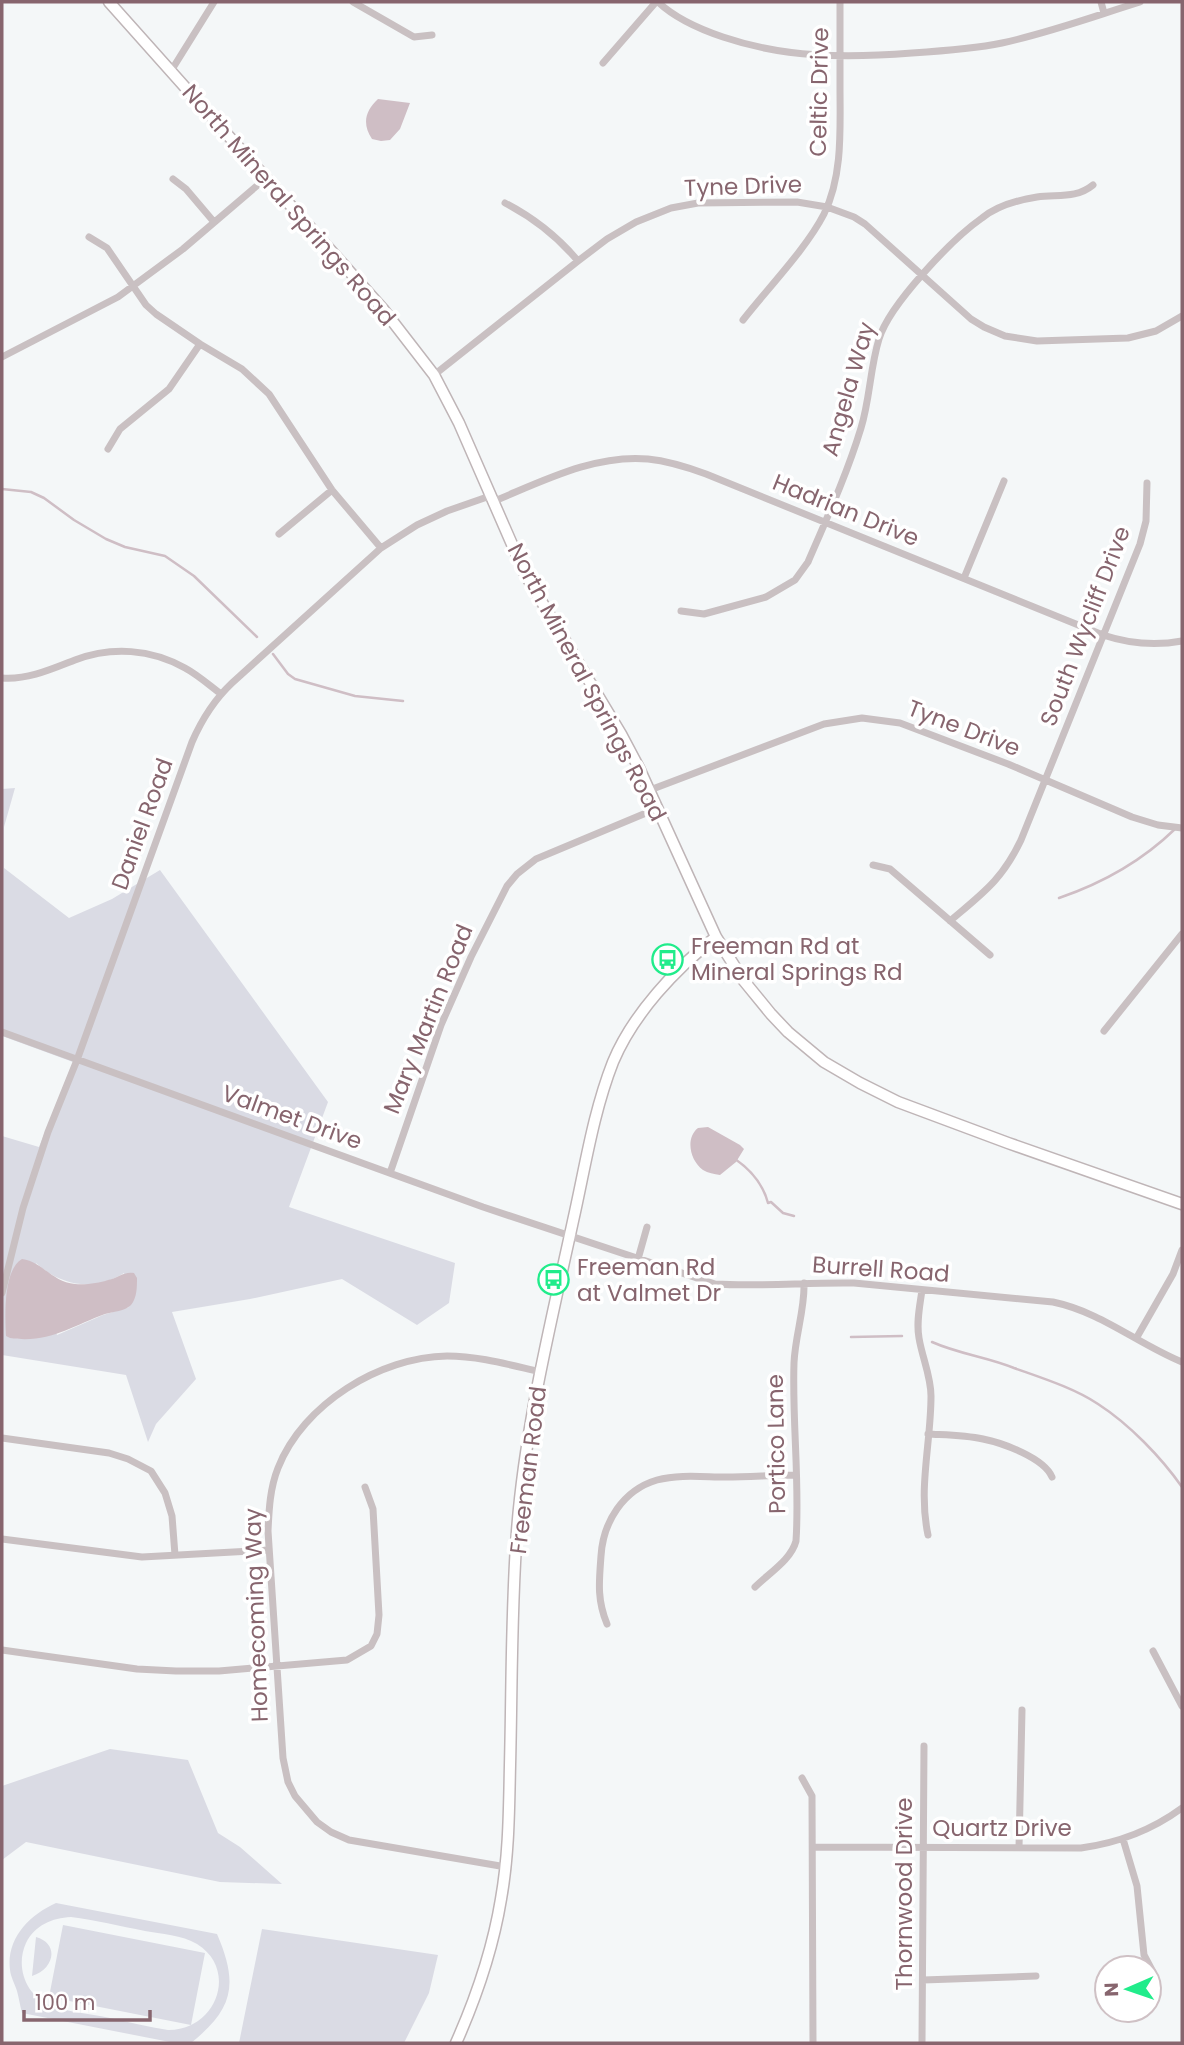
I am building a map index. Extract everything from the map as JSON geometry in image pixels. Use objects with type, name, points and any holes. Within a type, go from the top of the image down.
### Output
[{"type":"street","name":"North Mineral Springs Road","points":[[109,2],[383,309],[434,375],[459,423],[533,589],[621,734],[650,790],[716,937],[737,971],[771,1014],[817,1057],[920,1111],[1182,1204]]},
{"type":"street","points":[[172,71],[214,2]]},
{"type":"street","points":[[353,2],[414,37],[432,34]]},
{"type":"street","points":[[603,63],[657,2],[693,25],[735,41],[775,51],[840,57],[975,48],[1004,43],[1140,2]]},
{"type":"street","name":"Celtic Drive","points":[[743,320],[807,241],[833,192],[838,171],[840,123],[839,2]]},
{"type":"street","points":[[1101,2],[1104,13]]},
{"type":"street","points":[[2,357],[97,308],[133,286],[183,249],[266,178]]},
{"type":"street","points":[[173,179],[186,189],[214,222]]},
{"type":"street","name":"Angela Way","points":[[681,611],[704,614],[747,603],[778,591],[795,580],[804,570],[851,458],[863,423],[875,351],[881,330],[889,316],[963,233],[990,212],[1037,197],[1079,194],[1093,185]]},
{"type":"street","name":"Tyne Drive","points":[[434,375],[607,239],[659,212],[684,205],[716,202],[797,202],[827,207],[854,217],[978,323],[997,333],[1024,340],[1128,338],[1156,331],[1182,316]]},
{"type":"street","points":[[505,203],[542,225],[578,261]]},
{"type":"street","points":[[89,237],[107,248],[156,314],[242,369],[269,394],[332,490],[381,548]]},
{"type":"street","points":[[108,449],[120,429],[169,389],[200,344]]},
{"type":"street","name":"Hadrian Drive","points":[[491,499],[602,462],[636,458],[670,462],[1104,635],[1126,642],[1151,645],[1182,641]]},
{"type":"street","points":[[964,578],[1004,481]]},
{"type":"street","name":"South Wycliff Drive","points":[[950,920],[984,892],[1005,870],[1021,840],[1144,532],[1147,483]]},
{"type":"street","points":[[279,534],[332,490]]},
{"type":"street","name":"Daniel Road","points":[[2,1293],[23,1208],[48,1132],[205,714],[221,694],[381,548],[447,511],[491,499]]},
{"type":"street","points":[[2,678],[45,672],[92,653],[126,650],[163,657],[187,669],[221,694]]},
{"type":"street","name":"Tyne Drive","points":[[650,790],[824,724],[862,718],[900,723],[1132,817],[1158,825],[1182,828]]},
{"type":"street","name":"Mary Martin Road","points":[[390,1173],[451,1001],[507,886],[536,859],[658,808]]},
{"type":"street","points":[[873,865],[890,870],[990,955]]},
{"type":"street","points":[[1104,1031],[1182,934]]},
{"type":"street","name":"Freeman Road","points":[[456,2043],[475,1996],[494,1935],[506,1867],[517,1531],[522,1477],[541,1371],[596,1119],[613,1062],[642,1012],[699,951],[716,937]]},
{"type":"street","name":"Valmet Drive","points":[[2,1032],[483,1207],[570,1236]]},
{"type":"street","points":[[638,1259],[647,1227]]},
{"type":"street","name":"Burrell Road","points":[[570,1236],[715,1284],[750,1286],[854,1283],[1039,1300],[1068,1306],[1099,1317],[1182,1363]]},
{"type":"street","points":[[1137,1338],[1173,1274],[1182,1250]]},
{"type":"street","name":"Portico Lane","points":[[755,1587],[786,1560],[794,1549],[797,1525],[794,1364],[804,1283]]},
{"type":"street","points":[[922,1290],[918,1335],[930,1387],[923,1504],[928,1535]]},
{"type":"street","name":"Homecoming Way","points":[[506,1867],[349,1840],[317,1822],[303,1808],[288,1782],[282,1758],[268,1550],[270,1496],[278,1468],[291,1441],[314,1415],[349,1386],[378,1370],[402,1362],[438,1357],[478,1358],[541,1371]]},
{"type":"street","points":[[928,1434],[979,1438],[1000,1444],[1040,1462],[1052,1477]]},
{"type":"street","points":[[2,1438],[109,1453],[128,1459],[150,1471],[165,1493],[172,1516],[175,1555]]},
{"type":"street","points":[[607,1624],[600,1607],[601,1551],[606,1528],[627,1496],[659,1480],[796,1475]]},
{"type":"street","points":[[2,1650],[137,1669],[176,1671],[219,1671],[347,1660],[371,1646],[377,1634],[379,1615],[373,1509],[365,1487]]},
{"type":"street","points":[[2,1539],[142,1557],[268,1550]]},
{"type":"street","points":[[1153,1651],[1182,1706]]},
{"type":"street","points":[[1019,1848],[1022,1710]]},
{"type":"street","name":"Thornwood Drive","points":[[922,2043],[924,1746]]},
{"type":"street","points":[[802,1778],[812,1796],[813,2043]]},
{"type":"street","name":"Quartz Drive","points":[[813,1847],[1081,1848],[1123,1839],[1152,1827],[1182,1808]]},
{"type":"street","points":[[1123,1839],[1138,1886],[1144,1954]]},
{"type":"street","points":[[923,1980],[1036,1976]]},
{"type":"shaded area","points":[[378,99],[410,103],[400,129],[390,140],[372,139],[367,128],[366,118]]},
{"type":"shaded area","points":[[15,788],[4,827],[4,868],[69,918],[112,899],[160,870],[328,1102],[289,1207],[455,1263],[449,1303],[417,1325],[342,1279],[250,1299],[172,1312],[196,1379],[156,1424],[148,1442],[126,1375],[2,1355],[2,1136],[39,1147],[73,1062],[2,1036],[2,789]],"holes":[[[36,1263],[46,1271],[78,1284],[101,1283],[124,1273],[129,1307],[57,1335]]]},
{"type":"shaded area","points":[[708,1127],[744,1149],[736,1162],[720,1175],[703,1170],[692,1155],[690,1143],[694,1132],[698,1128]]},
{"type":"shaded area","points":[[22,1259],[36,1264],[60,1280],[75,1284],[97,1283],[134,1273],[137,1289],[134,1299],[126,1309],[105,1314],[59,1333],[36,1338],[10,1338],[6,1336],[6,1294],[11,1273]]},
{"type":"shaded area","points":[[110,1749],[188,1760],[218,1833],[240,1847],[282,1884],[220,1882],[26,1842],[2,1860],[2,1786]]},
{"type":"shaded area","points":[[56,1903],[217,1934],[230,1982],[228,1995],[216,2019],[191,2043],[175,2043],[22,2013],[10,1970],[12,1948],[21,1929]],"holes":[[[71,1917],[178,1937],[197,1944],[210,1955],[217,1969],[219,1983],[209,2010],[199,2021],[185,2028],[168,2030],[65,2010],[42,2001],[29,1988],[22,1971],[26,1943],[34,1931],[45,1924]]]},
{"type":"shaded area","points":[[63,1925],[205,1953],[191,2025],[49,1997]]},
{"type":"shaded area","points":[[262,1929],[438,1955],[429,1993],[404,2043],[239,2043]]},
{"type":"shaded area","points":[[36,1937],[49,1945],[51,1956],[45,1968],[32,1976]]},
{"type":"waterway","points":[[2,489],[31,492],[106,539],[125,547],[165,556],[194,576],[257,637]]},
{"type":"waterway","points":[[273,654],[295,679],[355,696],[403,701]]},
{"type":"waterway","points":[[1059,898],[1091,886],[1121,870],[1149,852],[1175,829]]},
{"type":"waterway","points":[[735,1159],[756,1178],[768,1203],[771,1202],[783,1213],[794,1216]]},
{"type":"waterway","points":[[851,1337],[902,1336]]},
{"type":"waterway","points":[[932,1342],[1004,1364],[1089,1398],[1133,1431],[1182,1487]]},
{"type":"place","name":"Freeman Rd at Mineral Springs Rd","points":[[668,959]]},
{"type":"place","name":"Freeman Rd at Valmet Dr","points":[[554,1280]]}]
